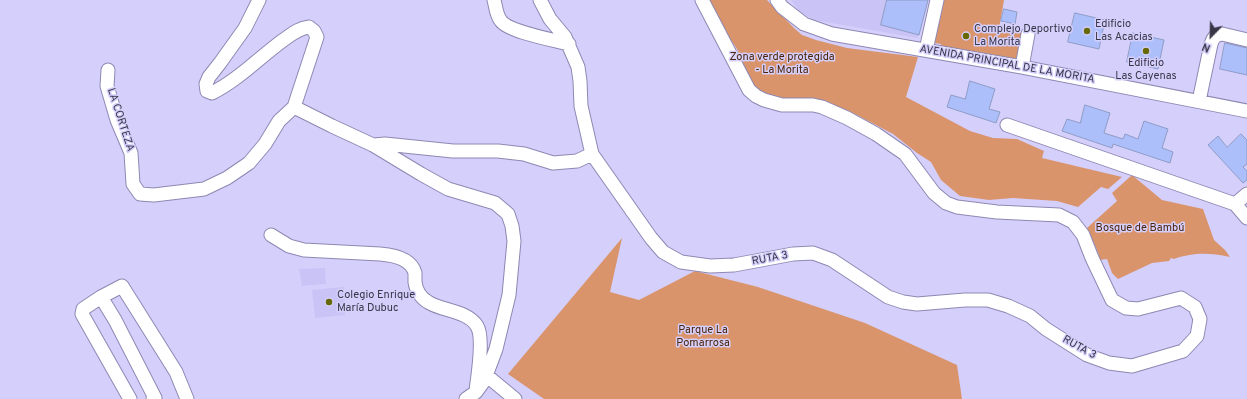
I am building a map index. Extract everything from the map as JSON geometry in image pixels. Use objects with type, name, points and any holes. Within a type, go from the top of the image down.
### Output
[{"type":"street","points":[[259,0],[245,28],[208,77],[206,90],[212,93],[223,88],[301,28],[309,27],[314,31],[317,37],[294,107],[373,145],[448,189],[495,203],[508,214],[512,226],[514,241],[509,295],[496,349],[484,381],[471,395]]},
{"type":"street","points":[[494,0],[498,15],[502,22],[516,30],[569,44]]},
{"type":"street","name":"RUTA 3","points":[[540,0],[550,19],[569,44],[578,67],[581,106],[592,154],[651,238],[663,252],[682,262],[710,266],[734,265],[793,254],[813,253],[832,260],[888,297],[903,302],[917,304],[965,300],[988,300],[1008,306],[1030,316],[1046,329],[1086,355],[1109,363],[1132,366],[1183,351],[1197,336],[1200,319],[1195,307],[1181,298],[1138,309],[1126,308],[1112,300],[1083,235],[1073,222],[1059,215],[997,212],[958,207],[946,203],[934,193],[905,154],[876,134],[847,118],[822,107],[813,105],[782,105],[756,96],[749,90],[702,0]]},
{"type":"street","name":"AVENIDA PRINCIPAL DE LA MORITA","points":[[777,0],[782,7],[804,24],[832,34],[1022,67],[1247,111]]},
{"type":"street","points":[[926,50],[937,0]]},
{"type":"street","points":[[1022,67],[1028,34]]},
{"type":"street","points":[[1199,101],[1211,44],[1215,36],[1222,34],[1247,40]]},
{"type":"street","name":"LA CORTEZA","points":[[108,70],[107,86],[117,120],[131,153],[133,184],[140,194],[154,195],[204,189],[227,178],[249,163],[279,122],[294,107]]},
{"type":"street","points":[[1007,125],[1235,204],[1247,218]]},
{"type":"street","points":[[373,145],[385,144],[453,151],[498,151],[524,154],[553,163],[577,161],[592,154]]},
{"type":"street","points":[[1235,204],[1247,194]]},
{"type":"street","points":[[271,235],[289,246],[304,250],[391,255],[401,258],[411,266],[415,273],[417,290],[428,302],[461,313],[477,326],[480,339],[471,395]]},
{"type":"street","points":[[130,399],[82,314],[83,308],[122,286],[176,372],[187,399]]},
{"type":"street","points":[[101,297],[115,320],[154,399]]},
{"type":"street","points":[[486,375],[515,399]]},
{"type":"shaded area","points":[[791,0],[928,0],[917,38],[814,20],[799,11]]},
{"type":"shaded area","points":[[325,268],[326,284],[302,286],[299,269]]},
{"type":"shaded area","name":"Colegio Enrique María Dubuc","points":[[344,287],[345,315],[315,318],[312,290]]},
{"type":"green space","name":"Zona verde protegida - La Morita","points":[[707,0],[767,0],[802,35],[847,48],[918,57],[906,97],[970,131],[993,138],[1017,139],[1044,151],[1042,158],[1122,177],[1108,189],[1101,187],[1078,207],[1057,201],[1013,198],[989,200],[960,196],[941,180],[931,162],[893,134],[851,112],[823,101],[782,101],[760,94],[749,80],[737,49],[719,22]]},
{"type":"green space","name":"Complejo Deportivo La Morita","points":[[942,0],[1004,0],[999,29],[1028,34],[1022,67],[940,52],[941,44],[934,43]]},
{"type":"green space","name":"Bosque de Bambú","points":[[1132,175],[1162,200],[1203,209],[1214,240],[1230,257],[1202,254],[1189,255],[1174,259],[1171,258],[1169,261],[1152,263],[1118,279],[1112,273],[1107,259],[1100,260],[1087,228],[1117,201],[1112,193]]},
{"type":"green space","name":"Parque La Pomarrosa","points":[[622,238],[610,292],[639,300],[695,271],[758,287],[865,323],[957,365],[962,399],[544,399],[508,374]]},
{"type":"building","points":[[887,0],[928,0],[919,35],[881,25]]},
{"type":"building","points":[[1004,9],[1017,12],[1015,24],[1001,21]]},
{"type":"building","name":"Edificio Las Acacias","points":[[1075,13],[1105,20],[1099,49],[1068,42]]},
{"type":"building","name":"Edificio Las Cayenas","points":[[1133,33],[1164,40],[1158,69],[1127,62]]},
{"type":"building","points":[[1225,43],[1247,48],[1247,75],[1220,69]]},
{"type":"building","points":[[970,81],[995,89],[989,109],[1000,112],[996,123],[947,107],[951,95],[965,99]]},
{"type":"building","points":[[1085,105],[1110,113],[1104,133],[1123,139],[1125,134],[1138,139],[1144,121],[1168,129],[1162,148],[1173,152],[1170,163],[1113,144],[1112,148],[1062,131],[1067,119],[1080,123]]},
{"type":"building","points":[[1241,134],[1247,140],[1247,164],[1243,167],[1247,171],[1247,180],[1243,183],[1208,145],[1218,136],[1227,147]]},
{"type":"place","name":"Edificio Las Acacias","points":[[1087,31]]},
{"type":"place","name":"Complejo Deportivo La Morita","points":[[966,36]]},
{"type":"place","name":"Edificio Las Cayenas","points":[[1146,51]]},
{"type":"place","name":"Colegio Enrique María Dubuc","points":[[329,302]]}]
